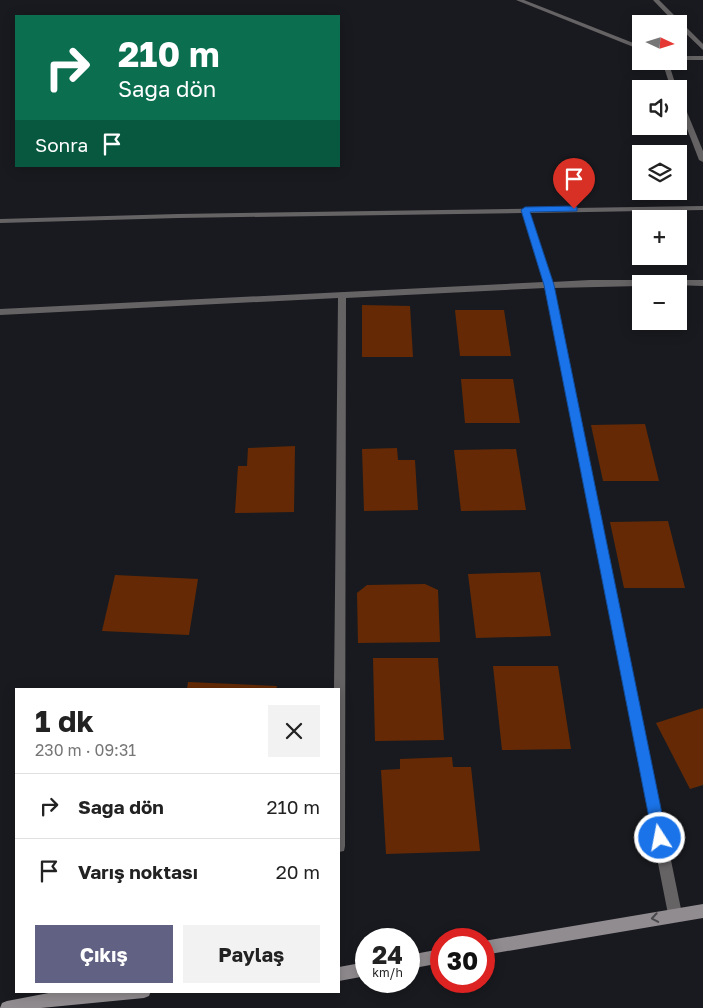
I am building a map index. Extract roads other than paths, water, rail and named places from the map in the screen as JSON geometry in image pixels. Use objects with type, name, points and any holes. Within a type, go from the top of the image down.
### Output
[{"type":"main road","points":[[495,946],[703,910]]},
{"type":"main road","points":[[340,974],[355,971]]},
{"type":"main road","points":[[7,1008],[50,999],[120,993]]},
{"type":"street","points":[[519,0],[632,44]]},
{"type":"street","points":[[656,0],[703,48]]},
{"type":"street","points":[[688,58],[703,58]]},
{"type":"street","points":[[687,120],[703,160]]},
{"type":"street","points":[[0,221],[703,208]]},
{"type":"street","points":[[525,210],[549,285],[675,914]]},
{"type":"street","points":[[0,312],[549,285],[703,283]]},
{"type":"street","points":[[340,688],[342,295]]}]
